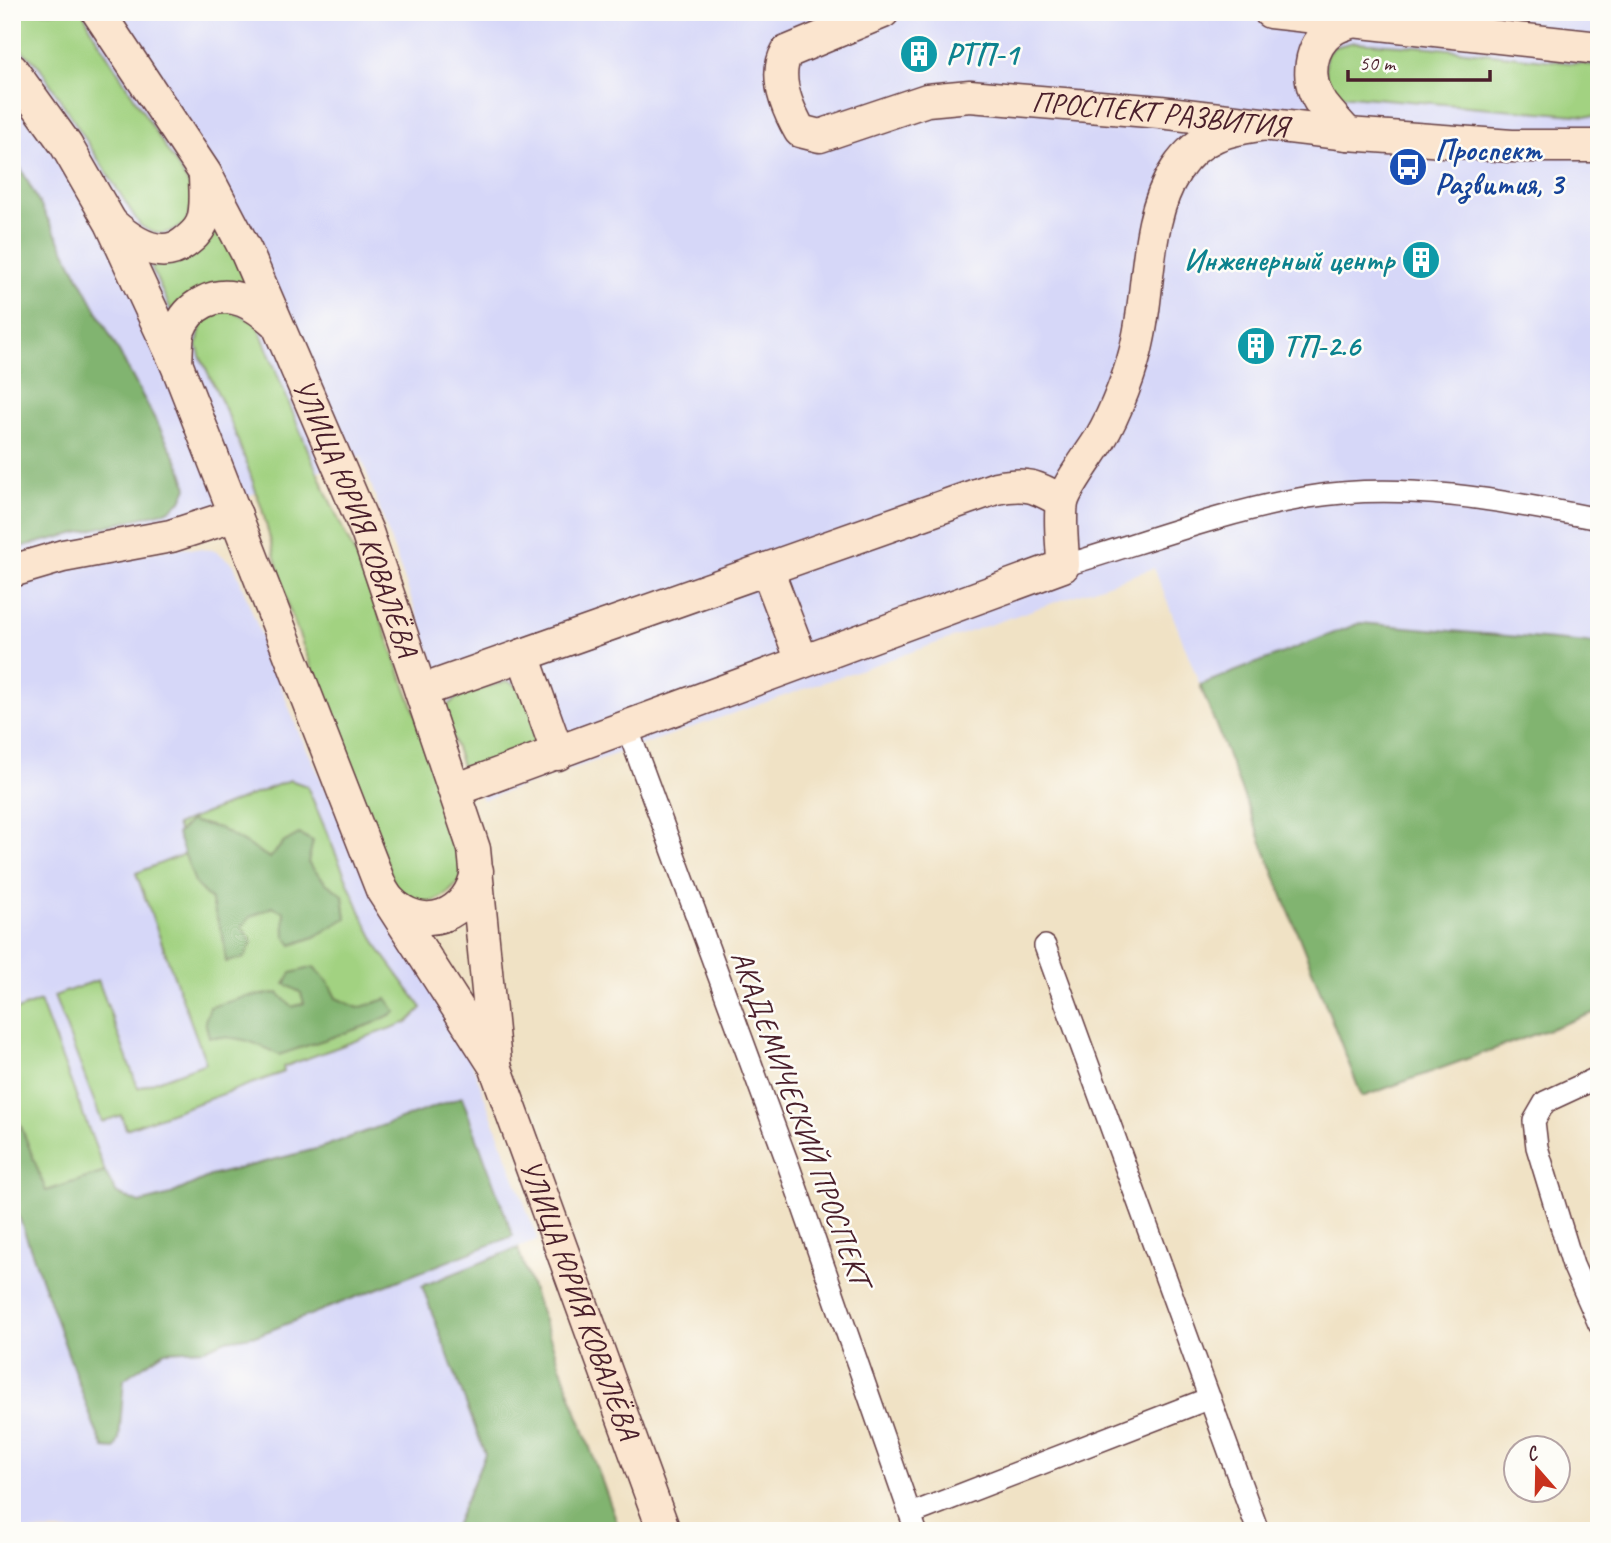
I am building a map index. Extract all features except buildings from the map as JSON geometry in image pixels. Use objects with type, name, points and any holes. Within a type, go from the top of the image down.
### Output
[{"type":"street","name":"УЛИЦА ЮРИЯ КОВАЛЁВА","points":[[98,12],[205,173],[246,251],[367,532],[474,849],[495,1066]]},
{"type":"street","name":"ПРОСПЕКТ РАЗВИТИЯ","points":[[883,12],[787,52],[780,64],[780,78],[792,116],[800,131],[820,136],[927,100],[970,96],[1160,112],[1348,134],[1512,146],[1599,146]]},
{"type":"street","points":[[1270,12],[1599,48]]},
{"type":"street","name":"ПРОСПЕКТ РАЗВИТИЯ","points":[[1348,134],[1319,99],[1312,83],[1310,69],[1315,53],[1332,30],[1356,20]]},
{"type":"street","name":"УЛИЦА ЮРИЯ КОВАЛЁВА","points":[[12,70],[66,145],[111,223],[176,363],[382,890],[495,1066],[664,1531]]},
{"type":"street","points":[[1063,566],[1062,501],[1101,437],[1130,369],[1139,340],[1147,270],[1157,222],[1164,195],[1175,171],[1192,149],[1210,137],[1233,129],[1267,124]]},
{"type":"street","points":[[111,223],[128,238],[145,246],[162,251],[180,246],[196,234],[203,221],[205,173]]},
{"type":"street","points":[[176,363],[180,328],[189,313],[210,299],[226,296],[240,299],[261,310],[277,324]]},
{"type":"street","points":[[421,691],[996,488],[1017,484],[1035,485],[1062,501]]},
{"type":"street","points":[[455,790],[1063,566],[1265,506],[1321,496],[1396,492],[1493,500],[1599,519]]},
{"type":"street","points":[[12,571],[63,556],[171,536],[236,514]]},
{"type":"street","points":[[767,569],[802,661]]},
{"type":"street","points":[[523,655],[558,754]]},
{"type":"street","name":"АКАДЕМИЧЕСКИЙ ПРОСПЕКТ","points":[[627,727],[788,1164],[914,1523]]},
{"type":"street","points":[[382,890],[402,911],[416,917],[438,916],[458,908],[468,897],[475,884],[478,869]]},
{"type":"street","points":[[1045,946],[1258,1531]]},
{"type":"street","points":[[1599,1077],[1545,1102],[1534,1121],[1537,1147],[1573,1265],[1599,1324]]},
{"type":"street","points":[[914,1523],[1210,1398]]},
{"type":"shaded area","points":[[12,12],[1599,12],[1599,1011],[1362,1097],[1154,568],[482,800],[361,456],[170,523],[12,555]]},
{"type":"shaded area","points":[[176,548],[215,550],[234,565],[299,733],[332,801],[467,1050],[538,1240],[422,1287],[485,1454],[453,1531],[12,1531],[12,584],[66,569]]},
{"type":"green space","points":[[12,12],[83,12],[94,34],[191,188],[194,198],[185,225],[173,231],[157,233],[140,225],[39,66],[12,41]]},
{"type":"green space","points":[[1354,42],[1430,47],[1599,66],[1599,117],[1338,95],[1326,78],[1326,55],[1334,47]]},
{"type":"green space","points":[[20,167],[181,468],[187,488],[181,501],[168,511],[12,549],[12,213]]},
{"type":"green space","points":[[219,224],[248,284],[218,282],[172,312],[151,267],[181,262],[195,255],[211,238]]},
{"type":"green space","points":[[227,309],[255,322],[260,331],[320,479],[361,566],[452,813],[463,877],[437,900],[423,903],[415,901],[396,888],[288,606],[262,509],[246,462],[197,345],[201,325],[208,317]]},
{"type":"green space","points":[[1360,623],[1599,644],[1599,1011],[1362,1097],[1200,685]]},
{"type":"green space","points":[[507,681],[522,688],[543,742],[468,774],[463,769],[444,712],[447,706],[462,696]]},
{"type":"green space","points":[[290,780],[307,786],[379,949],[422,1008],[408,1022],[283,1067],[284,1072],[126,1129],[121,1115],[102,1122],[54,996],[98,980],[138,1088],[206,1063],[136,873],[187,853],[176,825]]},
{"type":"green space","points":[[190,821],[219,828],[270,858],[283,843],[299,834],[313,841],[308,863],[326,883],[343,895],[346,918],[314,937],[292,945],[285,936],[284,912],[272,907],[250,917],[242,927],[252,942],[244,958],[226,962],[223,937],[211,900],[196,885],[177,834]]},
{"type":"green space","points":[[314,967],[328,982],[336,998],[358,1008],[387,999],[396,1012],[372,1024],[279,1055],[246,1040],[209,1037],[205,1021],[210,1007],[245,997],[278,993],[292,1007],[304,1003],[301,993],[285,984],[291,973]]},
{"type":"green space","points":[[40,1001],[105,1172],[46,1192],[12,1103],[12,1012]]},
{"type":"green space","points":[[462,1097],[513,1236],[258,1335],[226,1340],[205,1349],[165,1351],[124,1379],[119,1439],[115,1449],[104,1448],[12,1197],[12,1103],[46,1191],[105,1172],[117,1194],[140,1203],[167,1196],[210,1176],[320,1148]]},
{"type":"green space","points":[[518,1248],[620,1531],[453,1531],[485,1454],[422,1286]]},
{"type":"place","name":"РТП-1","points":[[919,54]]},
{"type":"place","name":"Проспект Развития, 3","points":[[1408,167]]},
{"type":"place","name":"Инженерный центр","points":[[1421,260]]},
{"type":"place","name":"ТП-2.6","points":[[1256,346]]}]
